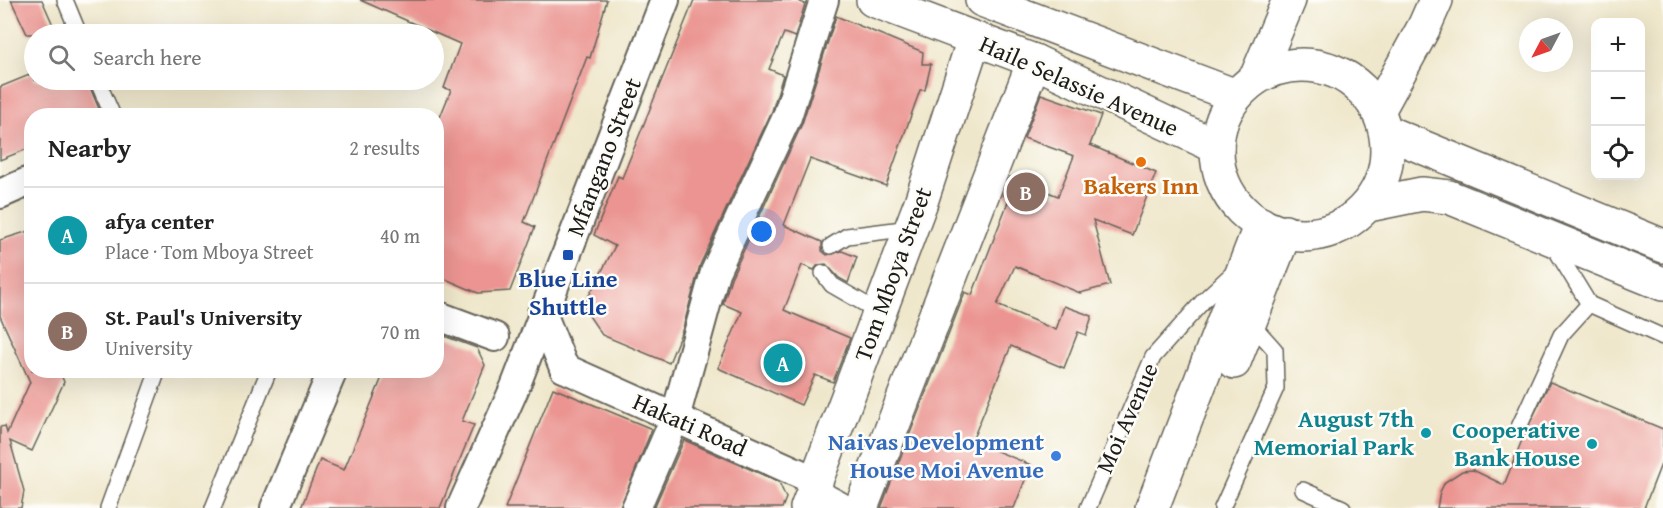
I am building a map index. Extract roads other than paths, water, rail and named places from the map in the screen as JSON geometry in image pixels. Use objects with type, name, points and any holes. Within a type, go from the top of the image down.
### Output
[{"type":"main road","name":"Haile Selassie Avenue","points":[[873,0],[1034,60],[1217,147]]},
{"type":"main road","name":"Haile Selassie Avenue","points":[[982,0],[1048,12],[1246,87]]},
{"type":"main road","points":[[1246,87],[1277,68],[1301,64],[1324,68],[1346,77],[1364,92],[1382,121],[1386,153],[1380,180],[1368,205],[1350,221],[1324,233],[1296,235],[1273,228],[1247,214],[1230,195],[1220,172],[1217,147],[1226,111],[1246,87],[1289,0]]},
{"type":"main road","points":[[1382,121],[1436,0]]},
{"type":"main road","name":"Tom Mboya Street","points":[[819,497],[831,439],[911,228],[974,39]]},
{"type":"main road","points":[[860,508],[1034,60]]},
{"type":"main road","points":[[1382,121],[1663,246]]},
{"type":"main road","points":[[1368,205],[1422,194],[1449,197],[1663,284]]},
{"type":"main road","points":[[1176,508],[1250,322],[1273,228]]},
{"type":"main road","name":"Moi Avenue","points":[[1152,508],[1250,256],[1273,228]]},
{"type":"main road","points":[[831,439],[844,434],[854,436],[879,460]]},
{"type":"street","name":"Mfangano Street","points":[[515,387],[665,0]]},
{"type":"street","points":[[636,508],[675,418],[715,272],[788,117],[824,0]]},
{"type":"street","points":[[444,318],[495,337],[542,313],[564,368],[515,387],[461,508]]},
{"type":"street","points":[[495,337],[515,387]]},
{"type":"street","name":"Hakati Road","points":[[564,368],[675,418],[819,497]]},
{"type":"street","points":[[275,508],[330,378]]},
{"type":"lane","points":[[65,0],[75,24]]},
{"type":"lane","points":[[101,90],[109,108]]},
{"type":"lane","points":[[831,246],[847,236],[911,228]]},
{"type":"lane","points":[[1548,237],[1589,304],[1663,337]]},
{"type":"lane","name":"Moi Avenue","points":[[1088,508],[1153,357],[1205,299],[1250,256]]},
{"type":"lane","points":[[823,273],[832,285],[879,312]]},
{"type":"lane","points":[[1519,427],[1561,335],[1589,304]]},
{"type":"lane","points":[[1222,508],[1276,388],[1275,350],[1250,322]]},
{"type":"lane","points":[[108,508],[155,378]]},
{"type":"lane","points":[[213,508],[266,378]]},
{"type":"lane","points":[[1303,490],[1343,508]]},
{"type":"place","name":"Bakers Inn","points":[[1141,162]]},
{"type":"place","name":"St. Paul's University","points":[[1026,192]]},
{"type":"place","name":"Blue Line Shuttle","points":[[568,255]]},
{"type":"place","name":"afya center","points":[[783,363]]},
{"type":"place","name":"August 7th Memorial Park","points":[[1426,433]]},
{"type":"place","name":"Cooperative Bank House","points":[[1592,444]]},
{"type":"place","name":"Naivas Development House Moi Avenue","points":[[1056,456]]}]
